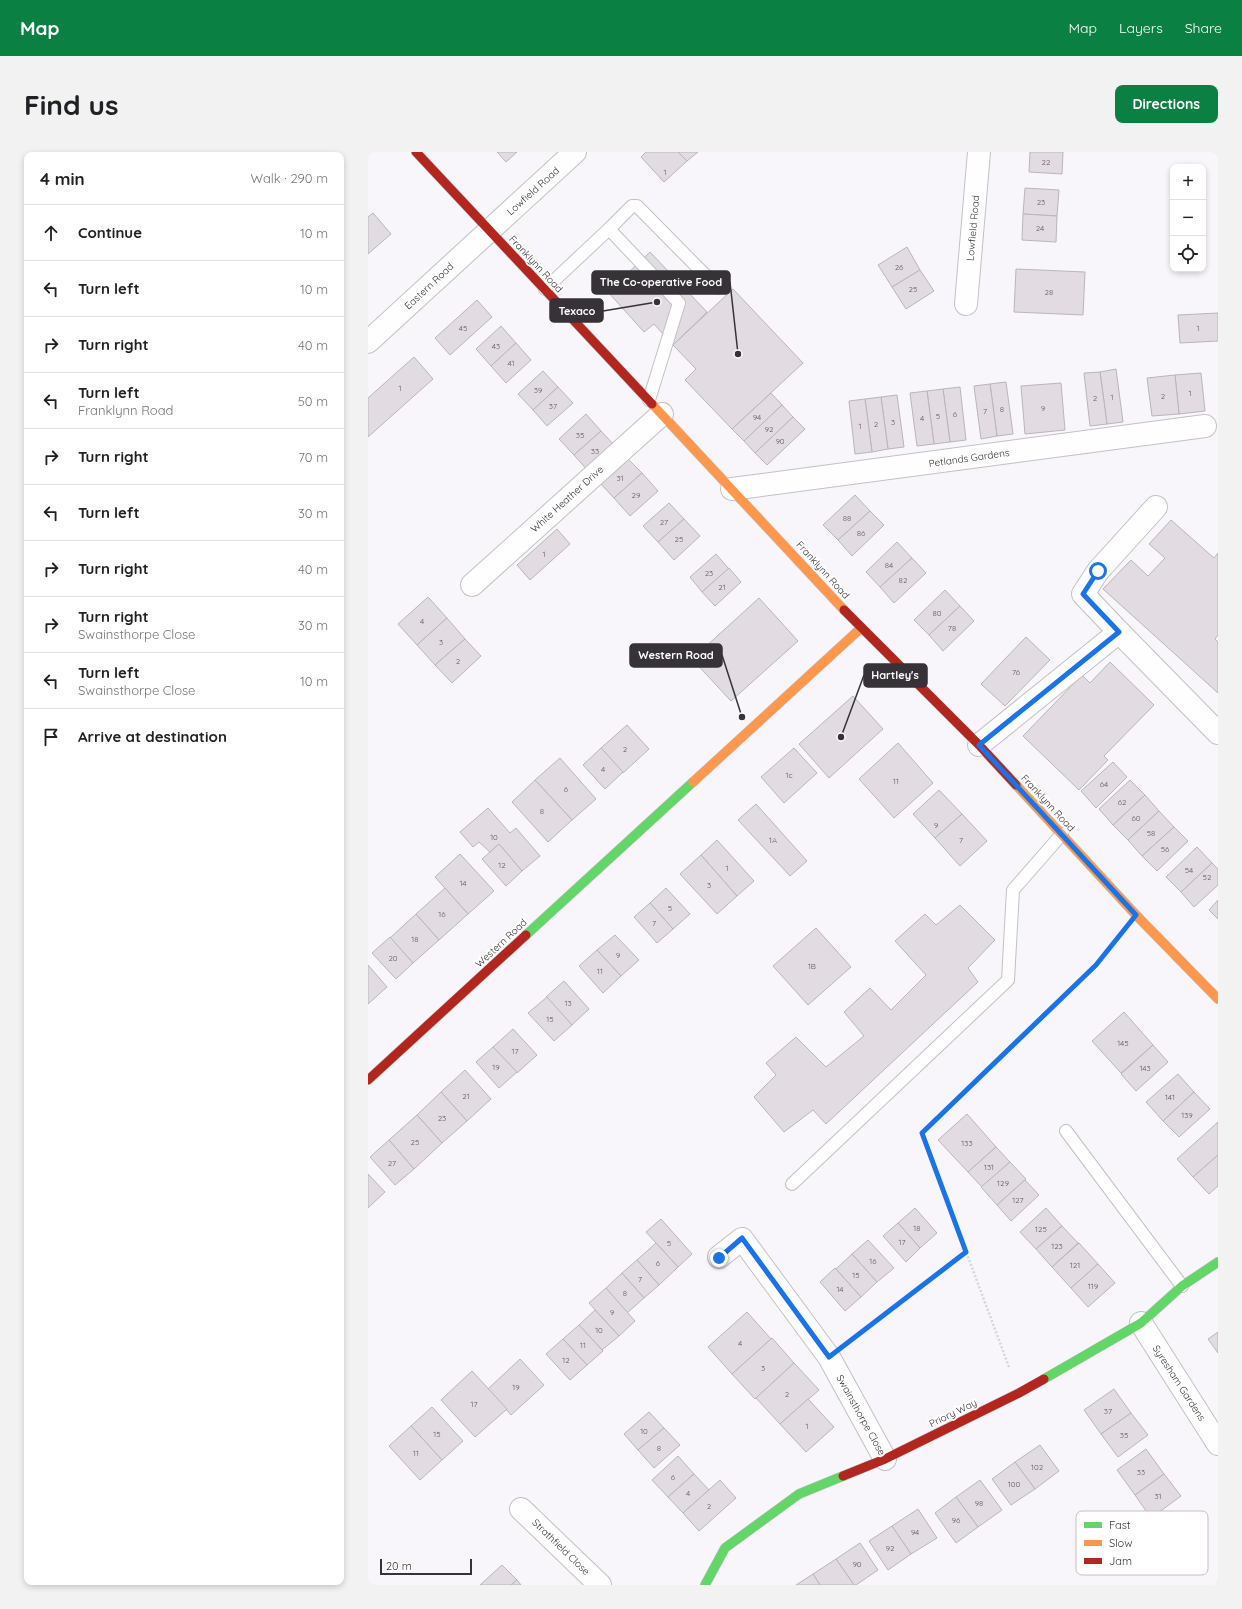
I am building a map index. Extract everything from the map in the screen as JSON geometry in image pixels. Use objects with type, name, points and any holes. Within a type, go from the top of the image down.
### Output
[{"type":"street","name":"Franklynn Road","points":[[416,152],[788,548],[861,628],[979,745],[1136,915],[1218,999]]},
{"type":"street","name":"Lowfield Road","points":[[490,230],[575,152]]},
{"type":"street","name":"Lowfield Road","points":[[966,304],[979,152]]},
{"type":"street","name":"Eastern Road","points":[[368,342],[490,230]]},
{"type":"street","name":"White Heather Drive","points":[[472,585],[656,407]]},
{"type":"street","name":"Petlands Gardens","points":[[732,489],[1205,426]]},
{"type":"street","points":[[1156,507],[1098,571],[1083,594],[1218,733]]},
{"type":"street","name":"Western Road","points":[[368,1080],[861,628]]},
{"type":"street","points":[[979,745],[1119,632]]},
{"type":"street","name":"Swainsthorpe Close","points":[[719,1258],[742,1238],[829,1357],[885,1459]]},
{"type":"street","name":"Priory Way","points":[[705,1585],[724,1548],[799,1494],[885,1459],[1019,1393],[1141,1323],[1182,1286],[1218,1262]]},
{"type":"street","name":"Syresham Gardens","points":[[1141,1323],[1218,1444]]},
{"type":"street","name":"Strathfield Close","points":[[521,1509],[600,1585]]},
{"type":"lane","points":[[545,289],[632,206],[637,206],[718,288]]},
{"type":"lane","points":[[609,229],[679,303],[656,407]]},
{"type":"lane","points":[[792,1184],[1008,980],[1013,890],[1062,834]]},
{"type":"lane","points":[[1066,1131],[1182,1286]]},
{"type":"path","points":[[1019,1393],[922,1133],[1096,965],[1136,915]]},
{"type":"path","points":[[829,1357],[966,1252]]},
{"type":"building","points":[[497,152],[517,152],[506,162]]},
{"type":"building","points":[[646,152],[678,152],[687,161],[664,182],[641,157]]},
{"type":"building","points":[[678,152],[698,152],[687,161]]},
{"type":"building","points":[[1030,152],[1063,152],[1062,174],[1029,172]]},
{"type":"building","points":[[1025,188],[1059,190],[1057,216],[1023,214]]},
{"type":"building","points":[[373,213],[391,234],[368,254],[368,217]]},
{"type":"building","points":[[1023,214],[1057,216],[1056,242],[1022,240]]},
{"type":"building","points":[[907,247],[920,270],[892,287],[878,265]]},
{"type":"building","points":[[650,252],[707,312],[673,345],[654,324],[644,332],[608,292]]},
{"type":"building","points":[[1016,269],[1085,272],[1083,315],[1014,312]]},
{"type":"building","points":[[920,270],[934,291],[906,309],[892,287]]},
{"type":"building","points":[[733,289],[803,363],[732,429],[685,380],[696,369],[673,345]]},
{"type":"building","points":[[477,300],[492,317],[450,355],[435,338]]},
{"type":"building","points":[[1218,313],[1218,341],[1180,343],[1178,315]]},
{"type":"building","points":[[501,326],[516,343],[491,366],[476,349]]},
{"type":"building","points":[[516,343],[531,360],[506,383],[491,366]]},
{"type":"building","points":[[414,357],[433,379],[368,437],[368,398]]},
{"type":"building","points":[[1116,369],[1123,422],[1107,424],[1100,372]]},
{"type":"building","points":[[543,371],[558,387],[533,410],[518,394]]},
{"type":"building","points":[[1100,372],[1107,424],[1090,426],[1084,373]]},
{"type":"building","points":[[1201,373],[1205,411],[1179,414],[1175,375]]},
{"type":"building","points":[[1175,375],[1179,414],[1152,416],[1147,378]]},
{"type":"building","points":[[1006,382],[1013,434],[997,436],[990,384]]},
{"type":"building","points":[[1061,383],[1065,430],[1025,434],[1021,386]]},
{"type":"building","points":[[990,384],[997,436],[981,439],[974,386]]},
{"type":"building","points":[[558,387],[573,403],[547,426],[533,410]]},
{"type":"building","points":[[960,387],[966,440],[950,442],[943,389]]},
{"type":"building","points":[[943,389],[950,442],[934,444],[927,391]]},
{"type":"building","points":[[927,391],[934,444],[917,446],[910,393]]},
{"type":"building","points":[[771,393],[782,405],[744,441],[732,429]]},
{"type":"building","points":[[897,395],[904,447],[888,449],[881,397]]},
{"type":"building","points":[[881,397],[888,449],[872,452],[865,399]]},
{"type":"building","points":[[865,399],[872,452],[855,454],[849,401]]},
{"type":"building","points":[[782,405],[793,417],[755,453],[744,441]]},
{"type":"building","points":[[586,414],[601,431],[574,455],[559,439]]},
{"type":"building","points":[[793,417],[805,429],[767,465],[755,453]]},
{"type":"building","points":[[601,431],[616,447],[589,472],[574,455]]},
{"type":"building","points":[[627,458],[642,473],[614,498],[599,482]]},
{"type":"building","points":[[642,473],[658,491],[630,516],[614,498]]},
{"type":"building","points":[[855,495],[870,511],[838,540],[823,525]]},
{"type":"building","points":[[669,503],[684,519],[658,542],[643,526]]},
{"type":"building","points":[[870,511],[884,525],[852,556],[838,540]]},
{"type":"building","points":[[684,519],[700,536],[674,560],[658,542]]},
{"type":"building","points":[[1171,520],[1214,558],[1218,553],[1218,635],[1215,639],[1218,642],[1218,693],[1103,589],[1131,560],[1148,576],[1165,558],[1149,544]]},
{"type":"building","points":[[557,529],[570,544],[530,580],[517,565]]},
{"type":"building","points":[[897,542],[912,558],[880,587],[866,572]]},
{"type":"building","points":[[716,554],[729,569],[702,592],[690,577]]},
{"type":"building","points":[[912,558],[926,573],[894,603],[880,587]]},
{"type":"building","points":[[729,568],[741,582],[715,606],[702,592]]},
{"type":"building","points":[[945,590],[960,606],[929,635],[914,620]]},
{"type":"building","points":[[428,597],[447,618],[417,645],[398,624]]},
{"type":"building","points":[[759,598],[798,641],[731,701],[692,659]]},
{"type":"building","points":[[960,606],[974,621],[943,651],[929,635]]},
{"type":"building","points":[[447,618],[465,639],[435,665],[417,645]]},
{"type":"building","points":[[1026,637],[1050,660],[1005,706],[981,684]]},
{"type":"building","points":[[465,639],[481,656],[452,683],[435,665]]},
{"type":"building","points":[[1110,662],[1154,705],[1104,756],[1108,760],[1079,790],[1023,736],[1082,675],[1090,683]]},
{"type":"building","points":[[853,696],[883,729],[829,778],[799,744]]},
{"type":"building","points":[[627,725],[649,749],[623,773],[601,748]]},
{"type":"building","points":[[898,743],[933,783],[894,818],[859,779]]},
{"type":"building","points":[[601,748],[623,772],[605,789],[583,765]]},
{"type":"building","points":[[794,748],[817,773],[784,803],[761,777]]},
{"type":"building","points":[[560,758],[596,799],[572,820],[535,780]]},
{"type":"building","points":[[1113,762],[1127,777],[1096,808],[1081,791]]},
{"type":"building","points":[[535,780],[572,820],[548,842],[512,802]]},
{"type":"building","points":[[1130,780],[1145,795],[1113,825],[1099,809]]},
{"type":"building","points":[[939,790],[962,814],[935,838],[913,814]]},
{"type":"building","points":[[1145,795],[1159,811],[1128,840],[1113,825]]},
{"type":"building","points":[[756,804],[807,861],[790,876],[738,820]]},
{"type":"building","points":[[488,808],[510,833],[516,828],[540,856],[522,871],[499,844],[490,852],[479,842],[473,847],[460,832]]},
{"type":"building","points":[[1159,811],[1174,827],[1142,856],[1128,840]]},
{"type":"building","points":[[962,814],[987,841],[960,866],[935,838]]},
{"type":"building","points":[[1174,827],[1188,841],[1157,871],[1142,856]]},
{"type":"building","points":[[717,840],[754,881],[737,896],[701,855]]},
{"type":"building","points":[[499,844],[522,871],[506,886],[482,859]]},
{"type":"building","points":[[1197,847],[1212,863],[1181,892],[1166,877]]},
{"type":"building","points":[[460,854],[494,891],[468,914],[435,877]]},
{"type":"building","points":[[701,855],[737,896],[717,914],[680,874]]},
{"type":"building","points":[[1212,863],[1218,869],[1218,885],[1194,907],[1181,892]]},
{"type":"building","points":[[445,888],[468,914],[439,940],[416,914]]},
{"type":"building","points":[[666,888],[690,914],[673,929],[650,903]]},
{"type":"building","points":[[1218,900],[1218,919],[1209,910]]},
{"type":"building","points":[[650,903],[673,929],[657,943],[634,917]]},
{"type":"building","points":[[960,905],[995,940],[968,968],[978,982],[826,1124],[813,1110],[784,1132],[754,1097],[776,1075],[766,1063],[796,1037],[826,1067],[864,1036],[844,1012],[870,988],[891,1010],[926,975],[895,941],[925,914],[936,925]]},
{"type":"building","points":[[416,914],[439,940],[413,963],[390,938]]},
{"type":"building","points":[[816,928],[851,967],[808,1005],[773,966]]},
{"type":"building","points":[[615,935],[639,960],[621,976],[597,950]]},
{"type":"building","points":[[390,937],[413,963],[396,979],[372,953]]},
{"type":"building","points":[[597,950],[621,976],[603,993],[579,966]]},
{"type":"building","points":[[368,965],[387,987],[368,1004]]},
{"type":"building","points":[[564,981],[589,1009],[572,1025],[546,997]]},
{"type":"building","points":[[547,997],[572,1025],[554,1041],[528,1013]]},
{"type":"building","points":[[1124,1012],[1153,1045],[1121,1073],[1092,1041]]},
{"type":"building","points":[[513,1029],[537,1055],[517,1073],[493,1047]]},
{"type":"building","points":[[1153,1045],[1168,1062],[1136,1091],[1121,1074]]},
{"type":"building","points":[[493,1047],[517,1072],[499,1088],[476,1062]]},
{"type":"building","points":[[465,1070],[491,1099],[467,1121],[441,1092]]},
{"type":"building","points":[[1178,1074],[1194,1092],[1163,1121],[1146,1102]]},
{"type":"building","points":[[441,1092],[467,1121],[442,1143],[417,1115]]},
{"type":"building","points":[[1194,1092],[1210,1109],[1179,1137],[1163,1121]]},
{"type":"building","points":[[967,1114],[996,1147],[968,1172],[938,1140]]},
{"type":"building","points":[[417,1115],[442,1143],[414,1169],[389,1140]]},
{"type":"building","points":[[1218,1122],[1218,1155],[1193,1177],[1177,1159]]},
{"type":"building","points":[[389,1140],[414,1169],[395,1185],[370,1157]]},
{"type":"building","points":[[996,1147],[1010,1162],[982,1187],[968,1172]]},
{"type":"building","points":[[1218,1155],[1218,1186],[1209,1194],[1193,1177]]},
{"type":"building","points":[[1010,1162],[1026,1179],[997,1205],[981,1187]]},
{"type":"building","points":[[368,1174],[385,1192],[368,1208]]},
{"type":"building","points":[[1025,1180],[1039,1195],[1011,1221],[997,1205]]},
{"type":"building","points":[[915,1208],[937,1233],[920,1248],[898,1223]]},
{"type":"building","points":[[1046,1208],[1062,1226],[1036,1249],[1020,1232]]},
{"type":"building","points":[[661,1219],[692,1254],[678,1267],[646,1232]]},
{"type":"building","points":[[898,1223],[920,1248],[906,1262],[883,1236]]},
{"type":"building","points":[[1062,1226],[1078,1243],[1052,1267],[1036,1249]]},
{"type":"building","points":[[868,1240],[894,1268],[877,1282],[852,1254]]},
{"type":"building","points":[[656,1243],[678,1267],[659,1285],[637,1260]]},
{"type":"building","points":[[1079,1243],[1098,1264],[1071,1288],[1052,1267]]},
{"type":"building","points":[[852,1254],[877,1282],[861,1297],[836,1269]]},
{"type":"building","points":[[637,1260],[659,1285],[644,1298],[622,1273]]},
{"type":"building","points":[[1098,1264],[1115,1283],[1088,1307],[1071,1288]]},
{"type":"building","points":[[835,1268],[861,1297],[845,1311],[820,1282]]},
{"type":"building","points":[[622,1273],[644,1298],[627,1313],[606,1288]]},
{"type":"building","points":[[606,1288],[635,1321],[619,1336],[589,1303]]},
{"type":"building","points":[[595,1310],[619,1336],[602,1350],[579,1325]]},
{"type":"building","points":[[747,1312],[771,1339],[732,1374],[708,1347]]},
{"type":"building","points":[[579,1325],[603,1351],[587,1365],[563,1339]]},
{"type":"building","points":[[1218,1332],[1218,1353],[1208,1339]]},
{"type":"building","points":[[772,1338],[794,1363],[755,1399],[732,1374]]},
{"type":"building","points":[[563,1339],[587,1365],[570,1380],[546,1354]]},
{"type":"building","points":[[520,1359],[544,1385],[511,1415],[488,1389]]},
{"type":"building","points":[[794,1363],[819,1390],[780,1424],[756,1398]]},
{"type":"building","points":[[472,1371],[507,1409],[475,1437],[441,1400]]},
{"type":"building","points":[[1114,1389],[1131,1413],[1101,1434],[1084,1410]]},
{"type":"building","points":[[808,1399],[834,1427],[806,1452],[780,1424]]},
{"type":"building","points":[[432,1407],[463,1441],[442,1460],[411,1426]]},
{"type":"building","points":[[649,1412],[664,1428],[638,1450],[624,1434]]},
{"type":"building","points":[[1131,1413],[1148,1435],[1118,1457],[1101,1434]]},
{"type":"building","points":[[411,1426],[442,1460],[420,1480],[389,1446]]},
{"type":"building","points":[[664,1428],[680,1445],[654,1468],[638,1450]]},
{"type":"building","points":[[1040,1445],[1059,1471],[1035,1489],[1015,1462]]},
{"type":"building","points":[[1146,1449],[1164,1474],[1135,1495],[1117,1470]]},
{"type":"building","points":[[678,1456],[694,1474],[668,1497],[652,1480]]},
{"type":"building","points":[[1015,1462],[1035,1489],[1011,1505],[992,1479]]},
{"type":"building","points":[[694,1474],[709,1490],[683,1513],[668,1497]]},
{"type":"building","points":[[1164,1474],[1181,1496],[1161,1511],[1146,1511],[1135,1495]]},
{"type":"building","points":[[720,1480],[736,1498],[699,1531],[683,1513]]},
{"type":"building","points":[[980,1480],[1002,1510],[978,1527],[956,1497]]},
{"type":"building","points":[[956,1497],[978,1527],[956,1543],[935,1513]]},
{"type":"building","points":[[918,1509],[937,1538],[911,1554],[892,1526]]},
{"type":"building","points":[[892,1526],[911,1554],[888,1570],[869,1541]]},
{"type":"building","points":[[860,1543],[878,1570],[854,1585],[836,1559]]},
{"type":"building","points":[[836,1559],[854,1585],[820,1585],[813,1574]]},
{"type":"building","points":[[502,1565],[517,1580],[511,1585],[480,1585]]},
{"type":"building","points":[[813,1574],[820,1585],[796,1585]]},
{"type":"building","points":[[517,1580],[521,1585],[511,1585]]},
{"type":"traffic: fast","points":[[526,935],[693,782]]},
{"type":"traffic: fast","points":[[1044,1379],[1141,1323],[1182,1286],[1218,1262]]},
{"type":"traffic: fast","points":[[705,1585],[725,1548],[799,1494],[843,1476]]},
{"type":"traffic: slow","points":[[652,404],[844,610]]},
{"type":"traffic: slow","points":[[693,782],[861,628]]},
{"type":"traffic: slow","points":[[1016,785],[1136,915],[1218,999]]},
{"type":"traffic: jam","points":[[416,152],[652,404]]},
{"type":"traffic: jam","points":[[844,610],[979,745],[1016,785]]},
{"type":"traffic: jam","points":[[368,1080],[526,935]]},
{"type":"traffic: jam","points":[[843,1476],[885,1459],[1019,1393],[1044,1379]]},
{"type":"place","name":"Texaco","points":[[657,302]]},
{"type":"place","name":"The Co-operative Food","points":[[738,354]]},
{"type":"place","name":"Western Road","points":[[742,717]]},
{"type":"place","name":"Hartley's","points":[[841,737]]},
{"type":"route","points":[[719,1258],[742,1238],[829,1357],[966,1252],[922,1133],[1096,965],[1136,915],[979,745],[1119,632],[1083,594],[1098,571]]}]
